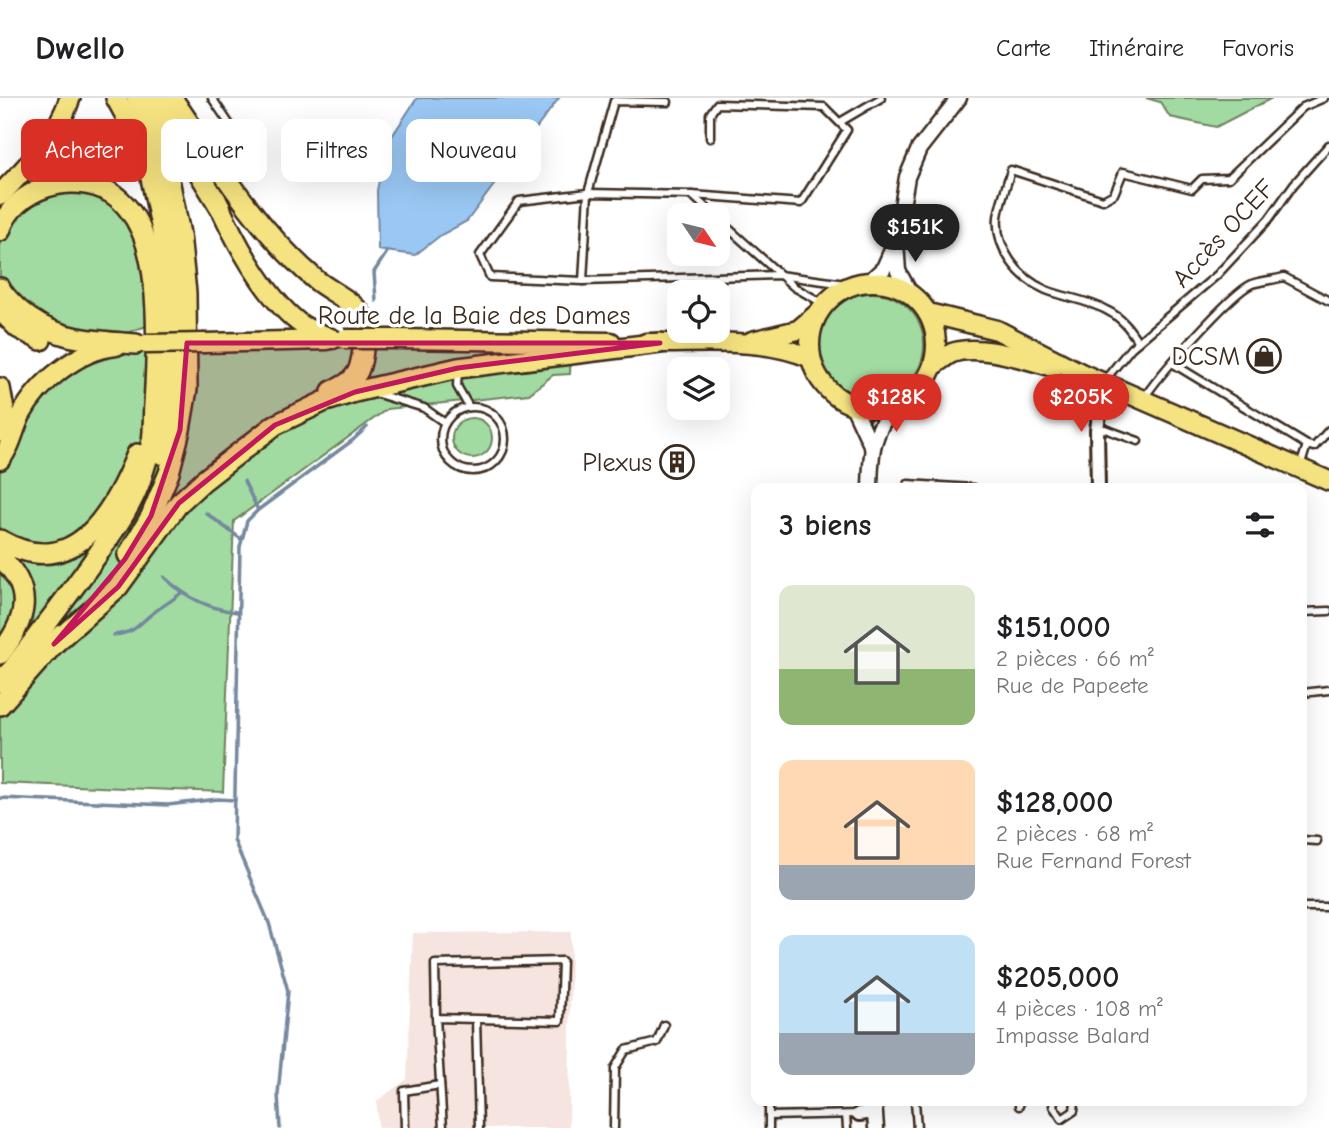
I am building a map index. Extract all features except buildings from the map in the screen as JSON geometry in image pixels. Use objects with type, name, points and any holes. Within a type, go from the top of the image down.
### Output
[{"type":"highway","points":[[61,119],[70,98]]},
{"type":"highway","points":[[7,660],[86,587],[120,543],[149,490],[158,466],[168,421],[172,380],[166,250],[151,178],[128,120],[116,98]]},
{"type":"highway","points":[[0,705],[125,559],[151,516],[169,473],[180,430],[187,389],[186,293],[180,234],[170,184],[157,143],[137,98]]},
{"type":"highway","points":[[153,98],[221,209]]},
{"type":"highway","points":[[54,644],[118,587],[179,503],[203,481],[293,408],[346,385],[356,376],[361,366],[365,323],[358,310],[315,279],[255,218],[170,98]]},
{"type":"highway","points":[[0,195],[21,173]]},
{"type":"highway","points":[[0,211],[21,178]]},
{"type":"highway","points":[[0,232],[15,205],[32,192],[46,186],[89,186],[110,193],[130,210],[142,231],[152,273],[155,323],[152,440],[140,483],[127,512],[7,660]]},
{"type":"highway","points":[[0,288],[10,301],[43,328],[59,335],[141,344]]},
{"type":"highway","points":[[0,310],[18,328],[34,337],[53,344],[99,348]]},
{"type":"highway","points":[[275,425],[323,402],[458,368],[660,343]]},
{"type":"highway","points":[[0,388],[4,410],[0,432]]},
{"type":"highway","points":[[0,540],[26,551],[44,553],[77,545],[96,527],[110,508],[126,480],[153,414]]},
{"type":"highway","points":[[0,557],[13,571],[23,596],[22,619],[0,682]]},
{"type":"main road","points":[[170,98],[221,209],[251,263],[276,300],[299,323],[338,339]]},
{"type":"main road","points":[[862,283],[891,284],[910,293],[928,313],[935,329],[937,347],[934,365],[925,382],[911,396],[894,405],[874,409],[853,406],[838,399],[816,374],[811,358],[811,335],[821,309],[842,289],[862,283]]},
{"type":"main road","name":"Route de la Baie des Dames","points":[[743,343],[798,330],[821,309]]},
{"type":"main road","points":[[928,313],[997,330],[1082,373],[1329,481]]},
{"type":"main road","name":"Route de la Baie des Dames","points":[[141,344],[338,339],[743,343],[797,352],[811,358]]},
{"type":"main road","points":[[0,460],[8,450],[20,418],[38,391],[56,374],[99,348],[141,344]]},
{"type":"main road","points":[[934,365],[950,354],[979,350],[1082,373]]},
{"type":"street","points":[[910,293],[898,271],[896,242],[907,177],[919,149],[959,98]]},
{"type":"street","points":[[862,283],[884,268],[896,242]]},
{"type":"street","points":[[1098,483],[1097,430],[1103,382]]},
{"type":"street","points":[[870,483],[872,447],[884,419],[894,405]]},
{"type":"street","points":[[853,406],[872,447]]},
{"type":"street","points":[[859,1114],[874,1107],[876,1128]]},
{"type":"lane","points":[[212,98],[226,119]]},
{"type":"lane","points":[[839,122],[881,98]]},
{"type":"lane","name":"Accès OCEF","points":[[1138,342],[1127,324],[1108,310],[1044,289],[1026,277],[1010,261],[1000,243],[998,218],[1011,170],[1103,200],[1114,194],[1123,172],[1192,189],[1202,179],[1228,178],[1303,107],[1324,98]]},
{"type":"lane","points":[[583,281],[588,193],[614,102],[668,102]]},
{"type":"lane","points":[[710,138],[710,114],[718,104],[824,107],[847,130],[801,203],[692,195],[588,193],[519,201],[480,255],[490,277],[583,281],[779,275],[862,283]]},
{"type":"lane","name":"Accès OCEF","points":[[1103,382],[1138,342],[1217,275],[1269,219],[1294,184],[1329,145]]},
{"type":"lane","points":[[692,195],[701,203]]},
{"type":"lane","points":[[730,230],[821,309]]},
{"type":"lane","points":[[1143,400],[1152,385],[1172,363],[1236,295],[1250,285],[1284,277],[1329,300]]},
{"type":"lane","points":[[1172,363],[1307,445],[1314,447],[1329,430]]},
{"type":"lane","points":[[458,368],[457,386],[469,407]]},
{"type":"lane","points":[[366,390],[424,408],[444,423]]},
{"type":"lane","points":[[469,407],[488,410],[496,416],[504,432],[504,447],[492,465],[466,471],[448,460],[440,441],[444,423],[460,409],[469,407]]},
{"type":"lane","points":[[1097,430],[1105,429],[1138,441]]},
{"type":"lane","points":[[1299,469],[1307,445]]},
{"type":"lane","points":[[1307,612],[1329,611]]},
{"type":"lane","points":[[1307,692],[1329,690]]},
{"type":"lane","points":[[1307,840],[1317,841]]},
{"type":"lane","points":[[1307,907],[1329,907]]},
{"type":"lane","points":[[436,1018],[560,1021],[562,961],[435,964],[436,1018],[443,1128]]},
{"type":"lane","points":[[476,1020],[479,1128]]},
{"type":"lane","points":[[614,1128],[615,1068],[626,1050],[657,1042],[664,1025]]},
{"type":"lane","points":[[405,1128],[404,1091],[440,1085]]},
{"type":"lane","points":[[769,1106],[769,1128]]},
{"type":"lane","points":[[915,1106],[917,1128]]},
{"type":"lane","points":[[1053,1106],[1062,1119],[1074,1111],[1074,1106]]},
{"type":"lane","points":[[769,1116],[859,1114]]},
{"type":"lane","points":[[846,1115],[847,1128]]},
{"type":"highlighted area","points":[[187,343],[660,343],[458,368],[355,392],[275,425],[179,503],[118,587],[54,644],[125,559],[151,516],[180,430]]},
{"type":"shaded area","points":[[571,932],[569,1128],[378,1128],[377,1101],[407,1079],[413,933]]},
{"type":"green space","points":[[1146,98],[1272,98],[1216,127],[1170,117],[1160,102]]},
{"type":"green space","points":[[69,184],[129,210],[155,323],[104,341],[59,335],[0,288],[0,231],[15,205]]},
{"type":"green space","points":[[872,293],[892,297],[909,308],[920,325],[924,345],[920,365],[909,382],[892,393],[872,397],[852,393],[835,382],[824,365],[820,345],[824,325],[835,308],[852,297]]},
{"type":"green space","points":[[571,348],[570,374],[553,375],[529,394],[387,409],[234,521],[223,792],[0,783],[0,469],[15,450],[31,413],[51,389],[94,360],[133,351]]},
{"type":"green space","points":[[472,418],[486,424],[492,438],[486,452],[472,458],[458,452],[452,438],[458,424]]},
{"type":"water","points":[[417,98],[559,98],[541,122],[541,119],[406,119],[406,182],[496,182],[467,221],[441,235],[415,255],[378,250],[377,190],[379,182],[392,182],[392,136]]},
{"type":"waterway","points":[[376,301],[374,272],[387,252]]},
{"type":"waterway","points":[[280,1128],[278,1094],[288,991],[269,923],[234,840],[240,547],[247,521],[258,510],[367,427]]},
{"type":"waterway","points":[[244,481],[258,510]]},
{"type":"waterway","points":[[206,513],[241,539]]},
{"type":"waterway","points":[[164,577],[197,601],[237,612]]},
{"type":"waterway","points":[[114,635],[136,628],[181,593]]},
{"type":"waterway","points":[[0,798],[168,805],[218,799],[235,800]]},
{"type":"place","name":"DCSM","points":[[1264,356]]},
{"type":"place","name":"Plexus","points":[[677,462]]}]
